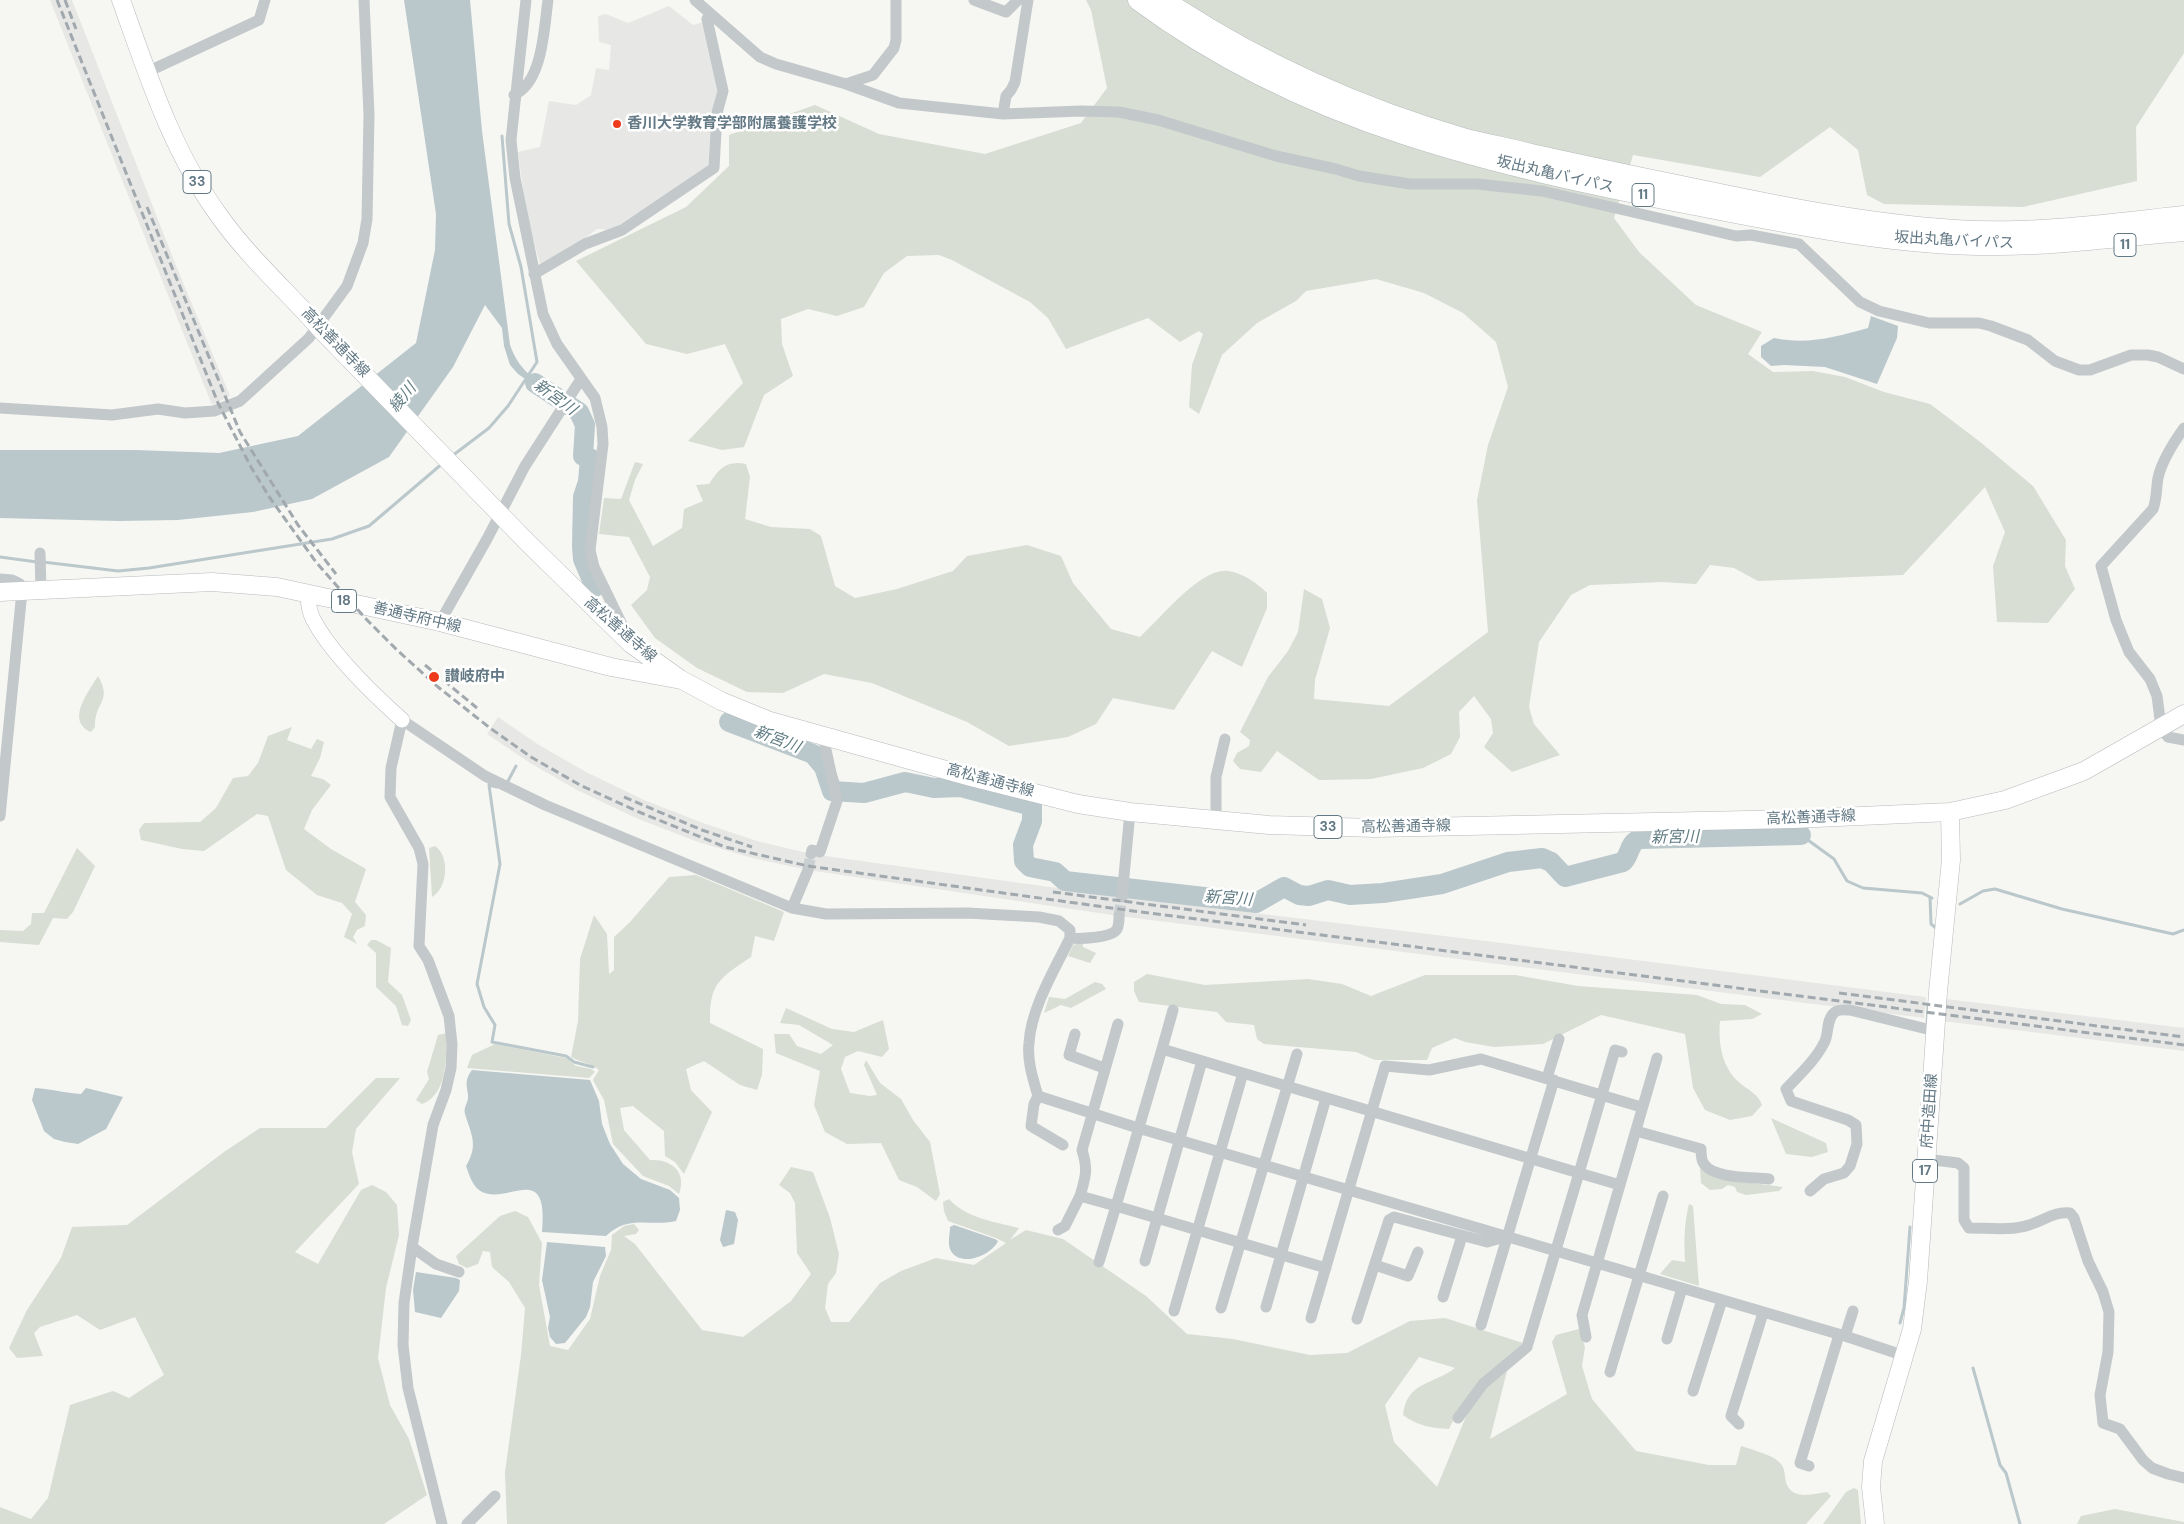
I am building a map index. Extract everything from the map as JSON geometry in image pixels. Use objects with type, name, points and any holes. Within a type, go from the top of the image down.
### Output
[{"type":"highway","name":"坂出丸亀バイパス","points":[[1138,0],[1198,40],[1242,66],[1321,104],[1415,140],[1545,174],[1836,232],[1951,243],[1996,245],[2066,243],[2184,231]]},
{"type":"highway","name":"坂出丸亀バイパス","points":[[1164,0],[1204,27],[1249,52],[1326,90],[1383,112],[1456,136],[1545,174],[1768,204],[1895,224],[1956,230],[1998,231],[2094,226],[2184,216]]},
{"type":"highway","points":[[2094,226],[2184,204]]},
{"type":"highway","name":"11","points":[[2066,243],[2150,246],[2184,243]]},
{"type":"main road","name":"高松善通寺線","points":[[122,0],[146,72],[173,139],[220,217],[252,256],[526,541],[631,644],[680,680],[721,701],[770,721],[1060,799],[1130,812],[1269,825],[1374,828],[1794,820],[1950,812],[2005,800],[2084,771],[2184,714]]},
{"type":"main road","name":"善通寺府中線","points":[[0,592],[212,582],[277,587],[440,622],[620,669],[680,680]]},
{"type":"main road","points":[[620,669],[625,668],[628,663],[631,644]]},
{"type":"main road","name":"府中造田線","points":[[1875,1524],[1871,1487],[1873,1461],[1877,1440],[1912,1328],[1915,1305],[1935,1031],[1951,860],[1950,812]]},
{"type":"street","points":[[146,72],[259,20],[265,0]]},
{"type":"street","points":[[0,408],[112,414],[158,409],[185,413],[214,410],[240,401],[321,329],[347,286],[363,243],[367,219],[369,115],[364,0]]},
{"type":"street","points":[[526,0],[514,95],[511,140],[520,204],[543,314],[557,344],[595,398],[602,427],[603,444],[590,550],[594,567],[631,644]]},
{"type":"street","points":[[514,95],[523,91],[535,72],[539,60],[548,0]]},
{"type":"street","points":[[694,0],[760,57],[776,64],[846,84],[899,103],[1003,114],[1081,110],[1119,112],[1158,120],[1276,156],[1359,176],[1410,184],[1477,184],[1545,174],[1736,236],[1751,235],[1799,244],[1860,302],[1878,310],[1929,323],[1980,323],[1991,326],[2028,340],[2055,361],[2079,370],[2090,370],[2131,355],[2158,357],[2184,369]]},
{"type":"street","points":[[846,84],[873,75],[894,48],[896,40],[896,0]]},
{"type":"street","points":[[974,0],[1006,12],[1018,0]]},
{"type":"street","points":[[1003,114],[1006,96],[1012,90],[1015,82],[1028,0]]},
{"type":"street","points":[[534,274],[585,244],[622,230],[714,168],[717,113],[723,91],[707,19],[711,14]]},
{"type":"street","points":[[440,622],[487,539],[525,466],[581,379]]},
{"type":"street","points":[[2184,428],[2174,442],[2158,478],[2157,499],[2153,509],[2101,566],[2116,620],[2129,652],[2150,679],[2157,696],[2161,727],[2168,737],[2184,740]]},
{"type":"street","points":[[40,560],[42,590]]},
{"type":"street","points":[[0,579],[12,580],[20,584],[22,592],[0,816]]},
{"type":"street","points":[[308,593],[308,605],[312,618],[326,640],[361,680],[402,720],[485,776],[613,834],[792,908],[826,914],[967,913],[1059,920],[1070,930],[1070,938],[1039,1004],[1031,1028],[1029,1057],[1038,1096],[1034,1104],[1031,1126],[1063,1145]]},
{"type":"street","points":[[402,720],[391,768],[390,797],[419,848],[423,864],[419,946],[428,960],[449,1016],[452,1044],[451,1068],[446,1090],[433,1125],[412,1247],[404,1303],[403,1346],[408,1388],[442,1524]]},
{"type":"street","points":[[812,854],[812,850],[820,852],[837,801],[822,736]]},
{"type":"street","points":[[1216,819],[1216,777],[1225,739]]},
{"type":"street","points":[[1122,890],[1130,812]]},
{"type":"street","points":[[792,908],[808,870]]},
{"type":"street","points":[[1070,938],[1112,934],[1117,929],[1119,916]]},
{"type":"street","points":[[1099,1262],[1173,1010]]},
{"type":"street","points":[[1810,1191],[1824,1179],[1844,1173],[1850,1166],[1857,1144],[1856,1125],[1848,1120],[1791,1101],[1786,1090],[1820,1050],[1826,1038],[1826,1028],[1833,1013],[1840,1010],[1850,1010],[1935,1031]]},
{"type":"street","points":[[1058,1230],[1065,1226],[1080,1196],[1086,1176],[1087,1166],[1082,1150],[1118,1024]]},
{"type":"street","points":[[1076,1034],[1069,1056],[1104,1068]]},
{"type":"street","points":[[1482,1325],[1531,1158],[1559,1039]]},
{"type":"street","points":[[1162,1049],[1620,1185]]},
{"type":"street","points":[[1458,1418],[1484,1384],[1527,1347],[1602,1095],[1602,1088],[1615,1050],[1622,1052]]},
{"type":"street","points":[[1221,1308],[1297,1054]]},
{"type":"street","points":[[1586,1337],[1582,1315],[1657,1058]]},
{"type":"street","points":[[1311,1318],[1371,1111],[1386,1066],[1429,1070],[1481,1059],[1642,1107]]},
{"type":"street","points":[[1145,1261],[1202,1061]]},
{"type":"street","points":[[1174,1311],[1243,1073]]},
{"type":"street","points":[[1038,1096],[1138,1128],[1842,1335],[1904,1356]]},
{"type":"street","points":[[1266,1307],[1326,1098]]},
{"type":"street","points":[[1636,1132],[1701,1149],[1703,1162],[1709,1170],[1717,1174],[1769,1179]]},
{"type":"street","points":[[1926,1159],[1958,1163],[1964,1168],[1964,1220],[1969,1228],[2015,1228],[2030,1225],[2064,1212],[2070,1213],[2074,1218],[2088,1261],[2103,1292],[2109,1312],[2108,1352],[2100,1395],[2103,1423],[2120,1429],[2143,1460],[2152,1468],[2184,1478]]},
{"type":"street","points":[[1080,1196],[1326,1268]]},
{"type":"street","points":[[1610,1372],[1663,1196]]},
{"type":"street","points":[[1357,1319],[1389,1220],[1394,1217],[1487,1242],[1508,1236]]},
{"type":"street","points":[[1444,1297],[1462,1236]]},
{"type":"street","points":[[412,1247],[436,1264],[459,1272]]},
{"type":"street","points":[[1375,1265],[1408,1276],[1418,1252]]},
{"type":"street","points":[[1667,1340],[1682,1288]]},
{"type":"street","points":[[1692,1391],[1722,1300]]},
{"type":"street","points":[[1809,1466],[1800,1462],[1842,1335],[1853,1311]]},
{"type":"street","points":[[1739,1424],[1731,1416],[1763,1313]]},
{"type":"street","points":[[467,1524],[495,1496]]},
{"type":"shaded area","points":[[50,0],[72,0],[175,263],[230,396],[212,405]]},
{"type":"shaded area","points":[[1086,0],[2184,0],[2184,53],[2136,127],[2137,181],[2023,207],[1884,204],[1867,195],[1858,150],[1830,127],[1760,177],[1633,155],[1614,218],[1639,252],[1696,305],[1762,332],[1748,354],[1773,372],[1813,371],[1845,377],[1884,392],[1930,404],[1979,441],[2033,486],[2066,540],[2065,566],[2075,589],[2048,623],[1997,622],[1993,566],[2005,532],[1985,487],[1903,575],[1758,581],[1734,568],[1710,565],[1696,584],[1662,582],[1590,585],[1571,595],[1539,642],[1529,707],[1534,724],[1560,755],[1512,772],[1484,747],[1493,733],[1491,719],[1474,696],[1459,712],[1460,737],[1451,754],[1423,768],[1371,779],[1319,780],[1277,751],[1261,772],[1240,769],[1233,761],[1237,753],[1249,746],[1250,740],[1240,732],[1268,677],[1288,651],[1298,632],[1304,589],[1322,599],[1330,628],[1315,680],[1314,699],[1389,706],[1488,632],[1477,500],[1488,445],[1508,387],[1496,342],[1463,313],[1424,293],[1376,279],[1306,291],[1296,301],[1257,323],[1222,355],[1199,414],[1189,407],[1192,365],[1203,334],[1199,331],[1180,342],[1148,318],[1066,349],[1048,318],[1030,302],[952,260],[939,255],[907,256],[884,273],[864,307],[837,316],[808,309],[781,319],[782,344],[793,376],[764,395],[744,447],[722,450],[688,441],[743,383],[725,344],[687,354],[646,344],[576,261],[686,207],[729,166],[729,135],[815,105],[879,134],[985,154],[1081,123],[1107,88],[1091,10]]},
{"type":"shaded area","points":[[669,6],[693,25],[704,22],[719,92],[709,167],[611,230],[597,229],[580,242],[540,264],[526,213],[518,152],[540,147],[549,101],[576,105],[591,95],[596,68],[609,70],[611,45],[599,42],[598,16],[606,14],[628,23]]},
{"type":"shaded area","points":[[635,462],[643,464],[635,480],[629,500],[653,546],[682,528],[684,509],[703,501],[696,485],[709,484],[720,470],[728,465],[733,463],[746,464],[750,477],[745,519],[771,527],[810,529],[821,536],[835,586],[855,598],[897,589],[953,571],[967,556],[1027,545],[1061,556],[1073,583],[1111,629],[1140,637],[1181,596],[1205,578],[1217,572],[1234,572],[1254,582],[1267,593],[1267,608],[1242,667],[1212,651],[1174,710],[1113,698],[1096,724],[1068,737],[1009,746],[967,722],[872,683],[824,674],[783,693],[747,692],[697,668],[655,638],[631,605],[647,590],[650,577],[629,537],[599,534],[604,498],[621,499]]},
{"type":"shaded area","points":[[98,676],[104,691],[95,719],[95,727],[91,732],[83,727],[79,713],[85,697]]},
{"type":"shaded area","points":[[498,717],[539,745],[586,772],[644,800],[757,841],[811,854],[1122,897],[1926,997],[1924,1018],[1119,916],[808,870],[752,858],[698,842],[636,818],[577,790],[530,763],[487,734]]},
{"type":"shaded area","points":[[292,727],[287,740],[311,749],[317,739],[324,742],[320,758],[311,776],[323,779],[331,785],[312,810],[304,829],[331,849],[366,869],[355,902],[366,915],[365,926],[357,930],[353,937],[357,944],[344,937],[352,914],[342,903],[317,895],[286,870],[268,816],[257,814],[204,851],[182,849],[141,840],[139,830],[144,823],[200,822],[216,808],[233,778],[248,776],[258,763],[268,736]]},
{"type":"shaded area","points":[[435,846],[443,857],[445,872],[441,887],[432,897],[429,848]]},
{"type":"shaded area","points":[[77,848],[95,866],[73,912],[67,919],[53,918],[39,945],[0,942],[0,930],[23,931],[31,924],[32,913],[44,913]]},
{"type":"shaded area","points":[[696,875],[784,912],[774,941],[755,936],[751,957],[731,971],[719,983],[714,990],[710,1010],[710,1023],[763,1049],[762,1075],[757,1090],[740,1085],[704,1061],[686,1069],[691,1090],[712,1112],[684,1174],[675,1162],[665,1156],[664,1131],[633,1106],[620,1108],[624,1130],[650,1160],[665,1162],[676,1168],[681,1179],[679,1194],[669,1186],[643,1176],[613,1144],[604,1100],[593,1080],[599,1070],[571,1057],[578,1021],[580,959],[594,915],[607,934],[609,974],[614,970],[614,937],[630,922],[669,877]]},
{"type":"shaded area","points":[[371,940],[376,940],[391,948],[388,982],[402,995],[411,1020],[408,1026],[402,1025],[396,1006],[376,987],[376,953],[367,945]]},
{"type":"shaded area","points":[[1083,942],[1083,947],[1096,953],[1090,963],[1068,956],[1073,945]]},
{"type":"shaded area","points":[[1147,974],[1205,985],[1308,979],[1342,984],[1371,996],[1425,975],[1515,975],[1578,986],[1697,995],[1721,1004],[1745,1005],[1762,1014],[1752,1019],[1720,1021],[1721,1047],[1725,1064],[1729,1071],[1756,1096],[1762,1105],[1752,1116],[1730,1120],[1705,1110],[1693,1088],[1685,1034],[1601,1015],[1543,1044],[1494,1047],[1465,1042],[1455,1038],[1432,1048],[1427,1060],[1375,1060],[1356,1052],[1264,1044],[1257,1039],[1254,1025],[1226,1022],[1217,1012],[1139,1002],[1134,991],[1134,982]]},
{"type":"shaded area","points":[[1095,982],[1102,984],[1106,989],[1071,1008],[1061,1005],[1044,1013],[1049,997],[1065,999]]},
{"type":"shaded area","points":[[1946,999],[2184,1028],[2184,1051],[1943,1021]]},
{"type":"shaded area","points":[[786,1008],[832,1029],[854,1032],[883,1020],[889,1049],[882,1057],[858,1051],[845,1057],[841,1069],[850,1093],[870,1096],[877,1095],[864,1065],[866,1060],[880,1083],[901,1099],[913,1120],[930,1142],[940,1194],[936,1201],[917,1187],[899,1180],[881,1143],[847,1144],[825,1132],[814,1105],[820,1071],[776,1053],[774,1034],[789,1034],[797,1046],[821,1054],[833,1045],[799,1025],[780,1023]]},
{"type":"shaded area","points":[[447,1033],[446,1063],[441,1083],[437,1092],[422,1104],[416,1100],[429,1079],[427,1072],[438,1035]]},
{"type":"shaded area","points":[[495,1044],[566,1058],[576,1066],[591,1069],[595,1072],[589,1078],[467,1068],[472,1055]]},
{"type":"shaded area","points":[[376,1078],[400,1078],[356,1129],[352,1152],[359,1184],[295,1252],[318,1264],[361,1190],[372,1185],[386,1192],[397,1205],[399,1235],[386,1288],[378,1358],[390,1405],[409,1439],[427,1495],[384,1524],[0,1524],[0,1507],[31,1519],[48,1498],[70,1405],[113,1391],[129,1398],[164,1375],[135,1317],[100,1330],[77,1315],[40,1327],[34,1333],[43,1356],[17,1358],[9,1348],[27,1310],[61,1258],[72,1227],[127,1225],[224,1152],[260,1128],[326,1128]]},
{"type":"shaded area","points":[[1771,1118],[1826,1143],[1828,1152],[1812,1157],[1786,1154]]},
{"type":"shaded area","points":[[791,1167],[813,1172],[830,1218],[839,1254],[836,1273],[828,1284],[825,1308],[831,1322],[849,1322],[880,1283],[901,1271],[936,1258],[974,1265],[1006,1243],[948,1221],[943,1202],[949,1199],[972,1215],[1019,1228],[1010,1240],[1026,1230],[1063,1239],[1146,1296],[1187,1334],[1233,1339],[1310,1355],[1347,1353],[1410,1321],[1445,1318],[1523,1343],[1472,1391],[1449,1429],[1425,1426],[1403,1415],[1405,1404],[1415,1390],[1455,1368],[1419,1357],[1385,1405],[1394,1442],[1437,1487],[1467,1414],[1486,1388],[1507,1371],[1490,1439],[1567,1394],[1552,1342],[1556,1335],[1579,1329],[1585,1347],[1582,1366],[1592,1399],[1636,1451],[1709,1465],[1736,1465],[1741,1446],[1766,1454],[1778,1461],[1784,1469],[1786,1482],[1793,1492],[1809,1495],[1827,1492],[1831,1496],[1806,1524],[507,1524],[505,1472],[521,1355],[525,1308],[509,1282],[492,1267],[490,1252],[483,1251],[478,1264],[467,1268],[459,1264],[456,1256],[500,1216],[515,1211],[528,1217],[542,1243],[539,1285],[550,1346],[568,1350],[590,1319],[600,1276],[611,1250],[612,1235],[624,1226],[634,1224],[639,1230],[636,1234],[624,1236],[635,1244],[702,1330],[743,1337],[791,1301],[811,1274],[797,1253],[795,1203],[790,1193],[779,1185]]},
{"type":"shaded area","points":[[1700,1168],[1715,1178],[1783,1187],[1779,1191],[1746,1195],[1737,1192],[1735,1187],[1728,1185],[1722,1189],[1710,1190],[1701,1183]]},
{"type":"shaded area","points":[[1689,1204],[1693,1206],[1699,1286],[1660,1274],[1672,1260],[1685,1262],[1685,1233]]},
{"type":"shaded area","points":[[1854,1488],[1858,1490],[1861,1524],[1823,1524],[1846,1492]]},
{"type":"shaded area","points":[[2115,1509],[2184,1522],[2184,1524],[2077,1524],[2081,1516]]},
{"type":"water","name":"綾川","points":[[404,0],[470,0],[482,131],[510,345],[514,355],[524,369],[558,396],[556,400],[518,374],[510,365],[504,346],[502,328],[485,305],[453,367],[389,457],[312,499],[253,512],[178,520],[118,521],[0,518],[0,450],[135,450],[219,453],[298,436],[416,343],[435,250],[436,214]]},
{"type":"water","points":[[1871,316],[1898,326],[1897,338],[1877,384],[1825,367],[1771,366],[1761,357],[1761,346],[1774,338],[1798,341],[1833,337],[1868,328]]},
{"type":"water","points":[[472,1070],[590,1080],[599,1101],[602,1124],[610,1144],[623,1164],[641,1179],[670,1190],[679,1198],[680,1210],[676,1221],[631,1223],[615,1229],[606,1236],[542,1232],[542,1209],[539,1196],[532,1191],[523,1190],[489,1194],[479,1190],[466,1166],[473,1146],[465,1111],[468,1098],[467,1080]]},
{"type":"water","points":[[35,1088],[81,1094],[86,1088],[123,1097],[106,1129],[78,1144],[54,1139],[44,1131],[32,1100]]},
{"type":"water","points":[[726,1210],[735,1212],[738,1220],[734,1244],[723,1247],[720,1240]]},
{"type":"water","points":[[954,1225],[998,1241],[990,1251],[983,1255],[976,1258],[962,1259],[956,1256],[950,1248],[950,1227]]},
{"type":"water","points":[[547,1242],[605,1247],[606,1256],[593,1282],[590,1307],[586,1317],[565,1343],[556,1344],[550,1337],[548,1328],[550,1317],[542,1280]]},
{"type":"water","points":[[416,1272],[460,1280],[459,1291],[441,1318],[415,1312],[413,1290]]},
{"type":"waterway","points":[[452,456],[489,428],[508,406],[537,362],[521,267],[509,224],[502,136]]},
{"type":"waterway","name":"新宮川","points":[[535,383],[579,412],[585,425],[583,456],[590,458],[588,482],[583,497],[582,546],[583,559],[595,587]]},
{"type":"waterway","points":[[43,562],[118,571],[149,568],[332,539],[369,526],[443,463]]},
{"type":"waterway","points":[[0,557],[37,562]]},
{"type":"waterway","name":"新宮川","points":[[729,722],[813,754],[824,767],[832,791],[864,793],[905,782],[934,788],[961,787],[1032,806],[1032,821],[1023,845],[1024,861],[1030,867],[1055,872],[1065,881],[1256,903],[1284,887],[1299,895],[1309,896],[1328,890],[1350,895],[1383,893],[1442,884],[1508,862],[1542,858],[1551,862],[1565,877],[1623,862],[1631,846],[1639,839],[1801,835]]},
{"type":"waterway","points":[[507,783],[516,766]]},
{"type":"waterway","points":[[497,787],[489,785],[500,864],[477,984],[484,1007],[495,1025],[492,1042],[566,1056],[574,1062],[593,1067]]},
{"type":"waterway","points":[[1801,835],[1834,859],[1847,881],[1863,888],[1922,893],[1932,898]]},
{"type":"waterway","points":[[1960,904],[1983,891],[1995,889],[2062,909],[2173,934],[2184,930]]},
{"type":"waterway","points":[[1930,897],[1931,924],[1936,928]]},
{"type":"waterway","points":[[1927,1027],[1928,1006]]},
{"type":"waterway","points":[[1900,1323],[1904,1308],[1910,1227]]},
{"type":"waterway","points":[[1973,1368],[2000,1465],[2006,1473],[2020,1524]]},
{"type":"tunnel","points":[[808,870],[811,854]]},
{"type":"tunnel","points":[[1119,916],[1122,897]]},
{"type":"railway","points":[[57,0],[218,403],[251,467],[270,498],[316,562],[365,618],[397,650],[438,687],[490,728],[531,757],[580,785],[639,812],[725,847],[808,866],[1126,910],[2184,1045]]},
{"type":"railway","points":[[65,0],[76,29]]},
{"type":"railway","points":[[147,207],[240,432],[298,525],[336,574]]},
{"type":"railway","points":[[425,665],[477,708]]},
{"type":"railway","points":[[624,797],[702,830],[752,847]]},
{"type":"railway","points":[[1053,892],[1306,925]]},
{"type":"railway","points":[[1839,993],[2184,1037]]},
{"type":"place","name":"香川大学教育学部附属養護学校","points":[[617,124]]},
{"type":"place","name":"讃岐府中","points":[[434,677]]}]
